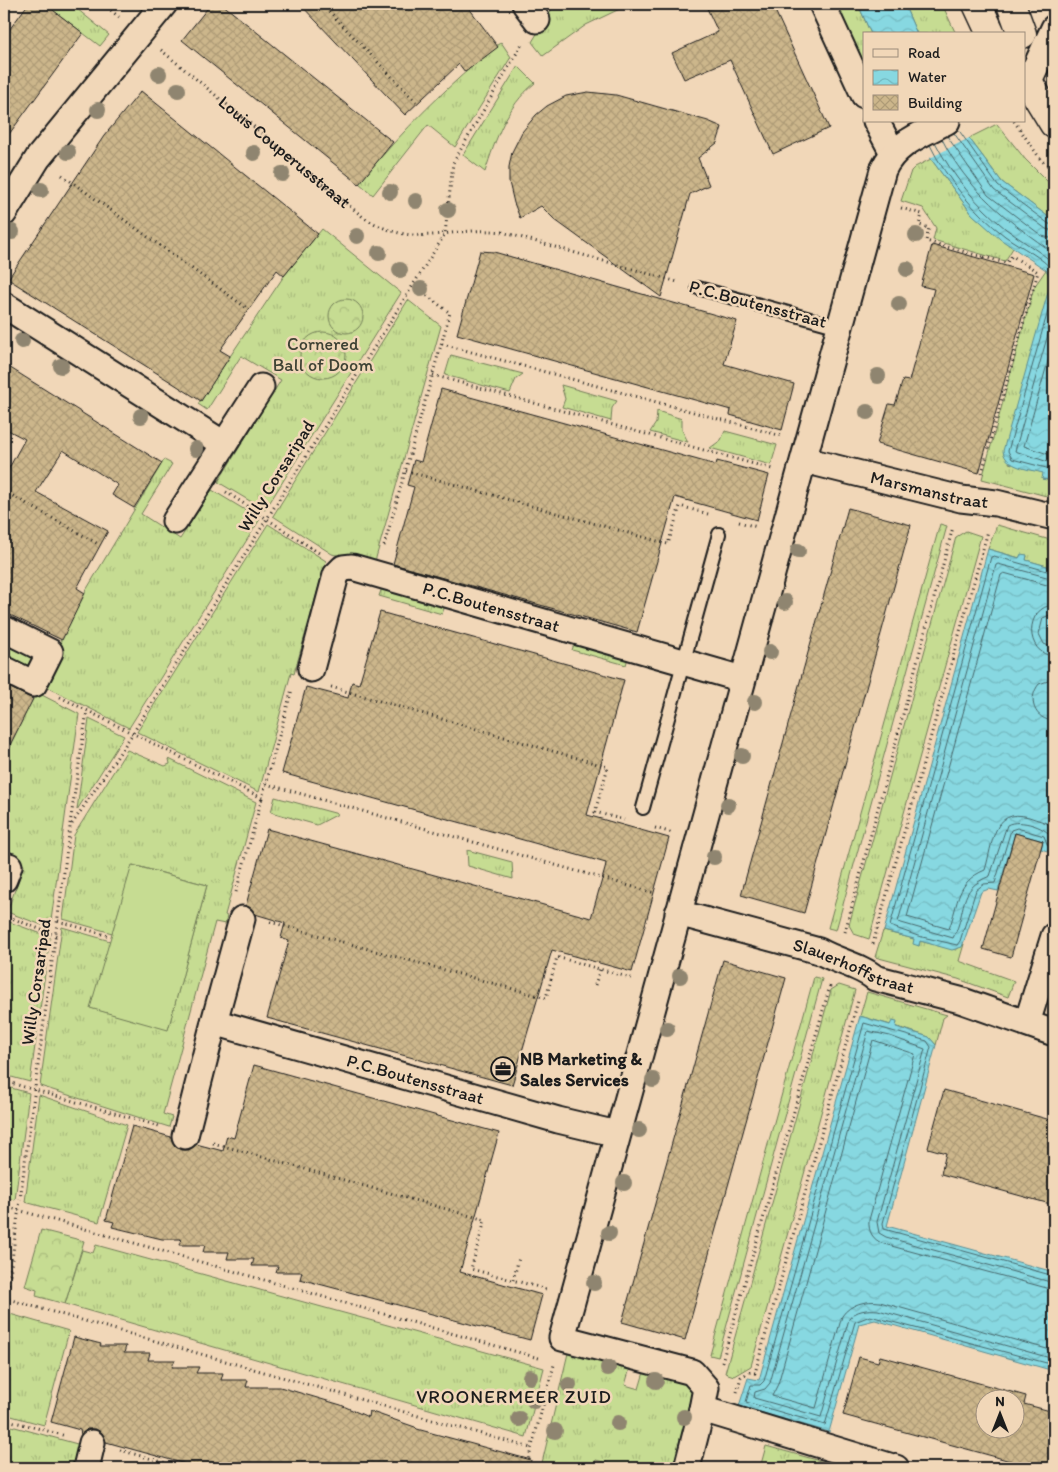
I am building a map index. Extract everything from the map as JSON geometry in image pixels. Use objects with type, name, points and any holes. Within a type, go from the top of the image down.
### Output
[{"type":"street","points":[[4,213],[38,158],[139,32],[164,4]]},
{"type":"street","points":[[822,4],[863,93]]},
{"type":"street","points":[[976,4],[991,32]]},
{"type":"street","points":[[1011,4],[1021,32]]},
{"type":"street","points":[[1054,28],[1026,80],[1054,124]]},
{"type":"street","points":[[877,122],[893,153]]},
{"type":"street","name":"P.C.Boutensstraat","points":[[702,1409],[706,1388],[692,1372],[562,1338],[883,170],[893,153],[902,144],[945,122]]},
{"type":"street","points":[[4,305],[224,444]]},
{"type":"street","points":[[175,521],[261,387]]},
{"type":"street","name":"Marsmanstraat","points":[[804,460],[961,500],[996,502],[1054,517]]},
{"type":"street","name":"P.C.Boutensstraat","points":[[343,568],[352,567],[742,679]]},
{"type":"street","points":[[309,675],[336,574],[343,568]]},
{"type":"street","points":[[4,629],[50,652],[34,684],[4,669]]},
{"type":"street","name":"Slauerhoffstraat","points":[[680,907],[819,951],[837,961],[866,970],[875,978],[960,1000],[1054,1033]]},
{"type":"street","points":[[185,1136],[242,919]]},
{"type":"street","points":[[1027,1023],[1054,936]]},
{"type":"street","name":"P.C.Boutensstraat","points":[[214,1022],[558,1120],[617,1134]]},
{"type":"street","points":[[687,1468],[702,1409],[896,1468]]},
{"type":"street","points":[[86,1468],[92,1443]]},
{"type":"lane","name":"P.C.Boutensstraat","points":[[698,288],[839,326]]},
{"type":"lane","points":[[643,808],[719,534]]},
{"type":"path","points":[[322,4],[416,102]]},
{"type":"path","points":[[445,234],[453,164],[530,12]]},
{"type":"path","name":"Louis Couperusstraat","points":[[139,32],[363,217],[380,228],[403,236],[445,234]]},
{"type":"path","points":[[1015,122],[1041,160],[1054,170]]},
{"type":"path","points":[[38,158],[248,309]]},
{"type":"path","points":[[874,201],[922,214],[919,225],[930,228],[926,241],[1006,263],[1012,256],[1038,272],[987,452]]},
{"type":"path","name":"P.C.Boutensstraat","points":[[445,234],[477,229],[502,232],[698,288]]},
{"type":"path","name":"Willy Corsaripad","points":[[70,827],[133,733],[445,234]]},
{"type":"path","points":[[376,574],[450,313],[412,285]]},
{"type":"path","points":[[442,344],[804,460]]},
{"type":"path","points":[[433,375],[804,460]]},
{"type":"path","points":[[406,471],[668,544],[680,506],[714,515]]},
{"type":"path","points":[[204,477],[343,568]]},
{"type":"path","points":[[4,492],[100,545]]},
{"type":"path","points":[[879,924],[996,502]]},
{"type":"path","points":[[731,520],[783,535]]},
{"type":"path","points":[[630,821],[595,812],[608,767],[309,675],[295,677],[230,913],[242,919],[253,918],[546,998],[557,956],[658,985]]},
{"type":"path","points":[[34,684],[262,798]]},
{"type":"path","name":"Willy Corsaripad","points":[[4,1319],[5,1298],[19,1210],[87,711]]},
{"type":"path","points":[[266,784],[680,907]]},
{"type":"path","points":[[647,826],[698,840]]},
{"type":"path","points":[[4,915],[57,936]]},
{"type":"path","points":[[58,921],[109,936]]},
{"type":"path","points":[[595,985],[600,969]]},
{"type":"path","points":[[755,1373],[857,1006]]},
{"type":"path","points":[[4,1080],[185,1136],[485,1220],[471,1269],[572,1297]]},
{"type":"path","points":[[4,1206],[555,1362],[526,1468]]},
{"type":"path","points":[[513,1280],[519,1258]]},
{"type":"path","points":[[5,1298],[531,1448]]},
{"type":"green space","points":[[45,4],[71,4],[109,35],[100,46]]},
{"type":"green space","points":[[555,4],[630,4],[586,25],[543,56],[532,42]]},
{"type":"green space","points":[[834,4],[858,4],[870,32],[863,32],[863,68]]},
{"type":"green space","points":[[904,4],[942,4],[955,32],[916,32]]},
{"type":"green space","points":[[501,42],[511,57],[455,147],[428,125],[373,195],[359,183],[426,109]]},
{"type":"green space","points":[[518,66],[535,83],[516,102],[509,113],[493,147],[485,172],[463,155]]},
{"type":"green space","points":[[997,124],[1025,159],[1054,188],[1054,221],[1002,182],[969,138]]},
{"type":"green space","points":[[931,159],[972,214],[1013,248],[1005,261],[933,240],[936,228],[923,208],[901,201],[911,171]]},
{"type":"green space","points":[[322,229],[401,293],[265,510],[218,482],[281,380],[241,356],[207,410],[198,404],[284,276]]},
{"type":"green space","points":[[1046,270],[1052,278],[1009,463],[1044,473],[1042,479],[1047,480],[1049,474],[1054,476],[1054,498],[982,479],[1034,287]]},
{"type":"green space","points":[[346,299],[358,304],[363,316],[358,328],[346,333],[334,328],[329,316],[334,304]]},
{"type":"green space","points":[[408,300],[441,326],[374,565],[332,554],[273,516]]},
{"type":"green space","name":"Cornered Ball of Doom","points":[[318,332],[328,332],[340,338],[345,346],[345,364],[340,372],[332,377],[318,378],[310,375],[303,368],[300,360],[300,350],[303,342],[310,335]]},
{"type":"green space","points":[[451,355],[523,374],[516,379],[510,393],[445,375]]},
{"type":"green space","points":[[561,385],[617,401],[612,408],[611,421],[562,407],[565,399]]},
{"type":"green space","points":[[657,411],[682,419],[682,430],[688,442],[650,432],[656,423]]},
{"type":"green space","points":[[725,431],[777,445],[771,465],[710,448],[721,440]]},
{"type":"green space","points":[[164,460],[172,464],[141,514],[180,539],[212,490],[260,519],[129,728],[39,683],[85,592]]},
{"type":"green space","points":[[268,524],[326,561],[294,674],[291,673],[259,792],[137,732]]},
{"type":"green space","points":[[940,524],[947,526],[836,930],[828,928]]},
{"type":"green space","points":[[997,525],[1054,541],[1054,568],[1026,560],[1027,556],[1020,558],[988,549]]},
{"type":"green space","points":[[966,531],[981,536],[869,939],[854,934],[849,925],[956,537]]},
{"type":"green space","points":[[383,585],[446,603],[442,614],[379,596]]},
{"type":"green space","points":[[4,639],[43,658],[32,679],[6,667]]},
{"type":"green space","points":[[576,639],[629,654],[626,665],[572,650]]},
{"type":"green space","points":[[36,692],[79,714],[50,928],[7,912],[24,865],[4,857],[4,757]]},
{"type":"green space","points":[[89,719],[124,736],[77,810]]},
{"type":"green space","points":[[127,750],[165,766],[170,764],[169,759],[256,802],[225,915],[227,916],[225,924],[215,922],[163,1114],[172,1117],[169,1127],[40,1086],[62,927],[110,941],[91,1008],[168,1029],[207,885],[133,865],[112,933],[63,919],[74,835]]},
{"type":"green space","points":[[275,797],[338,814],[317,825],[271,812]]},
{"type":"green space","points":[[467,850],[512,862],[513,879],[468,866]]},
{"type":"green space","points":[[132,865],[207,885],[168,1030],[90,1008]]},
{"type":"green space","points":[[4,920],[50,937],[30,1082],[4,1075],[4,945],[8,932],[4,930]]},
{"type":"green space","points":[[883,931],[914,939],[919,946],[920,941],[956,950],[964,944],[959,961],[1014,981],[1008,997],[958,979],[875,957]]},
{"type":"green space","points":[[814,977],[822,979],[718,1357],[710,1355]]},
{"type":"green space","points":[[839,985],[855,990],[751,1366],[734,1376],[725,1373],[831,990]]},
{"type":"green space","points":[[867,992],[947,1015],[943,1018],[936,1045],[929,1037],[895,1026],[897,1023],[891,1025],[860,1016]]},
{"type":"green space","points":[[4,1086],[29,1093],[15,1200],[4,1197]]},
{"type":"green space","points":[[39,1095],[127,1125],[99,1222],[25,1202]]},
{"type":"green space","points":[[41,1230],[84,1241],[65,1304],[36,1296],[37,1290],[25,1286]]},
{"type":"green space","points":[[96,1245],[544,1368],[526,1437],[65,1304],[82,1250],[93,1253]]},
{"type":"green space","points":[[10,1314],[69,1331],[44,1425],[4,1414],[4,1359]]},
{"type":"green space","points":[[568,1353],[630,1368],[625,1385],[639,1389],[644,1372],[700,1387],[674,1468],[613,1468],[614,1465],[596,1460],[593,1468],[558,1468],[542,1463]]},
{"type":"green space","points":[[4,1424],[81,1445],[74,1468],[4,1468]]},
{"type":"green space","points":[[766,1446],[842,1467],[760,1468]]},
{"type":"water","points":[[858,4],[904,4],[916,32],[870,32]]},
{"type":"water","points":[[912,122],[961,122],[969,138],[1002,182],[1054,221],[1054,476],[1049,474],[1048,480],[1042,479],[1043,473],[1013,464],[1005,457],[1003,451],[1052,278],[1046,270],[1000,239],[972,214],[931,159]]},
{"type":"water","points":[[988,549],[1019,558],[1021,554],[1027,555],[1026,560],[1054,568],[1054,617],[1050,633],[1054,639],[1054,689],[1051,701],[1054,702],[1054,853],[1041,849],[1043,841],[1015,833],[998,891],[989,889],[981,892],[962,947],[952,950],[920,941],[919,946],[913,944],[914,939],[884,931]]},
{"type":"water","points":[[860,1016],[890,1025],[892,1021],[897,1022],[896,1027],[929,1037],[936,1045],[887,1226],[1054,1272],[1054,1371],[875,1320],[859,1324],[829,1432],[739,1406],[748,1378],[759,1380]]},
{"type":"pier","points":[[910,122],[964,122],[971,137],[928,159]]},
{"type":"building","points":[[28,4],[45,4],[83,33],[4,141],[4,37]]},
{"type":"building","points":[[211,4],[222,4],[393,142],[359,184],[182,40]]},
{"type":"building","points":[[300,4],[466,4],[498,47],[465,72],[459,64],[405,115]]},
{"type":"building","points":[[705,4],[772,4],[829,128],[773,154],[730,60],[684,79],[672,53],[718,32]]},
{"type":"building","points":[[141,91],[318,234],[284,276],[277,270],[220,350],[230,356],[201,401],[8,279],[104,136]]},
{"type":"building","points":[[588,92],[616,95],[708,121],[722,127],[717,143],[698,158],[709,185],[690,194],[661,297],[555,220],[541,206],[520,218],[514,203],[509,182],[509,167],[512,152],[522,132],[536,115],[547,106],[566,96]]},
{"type":"building","points":[[932,245],[1034,274],[979,473],[877,444],[889,404],[895,405],[903,380],[909,381],[934,289],[921,286]]},
{"type":"building","points":[[480,251],[494,252],[737,321],[724,364],[794,384],[782,430],[730,415],[731,410],[457,334]]},
{"type":"building","points":[[4,364],[162,463],[134,508],[112,495],[118,485],[63,450],[36,492],[108,531],[77,588],[85,593],[62,640],[4,612],[4,477],[25,439],[4,428]]},
{"type":"building","points":[[441,389],[716,465],[717,461],[769,475],[757,520],[675,497],[637,632],[393,564],[414,487],[407,485],[414,460],[421,462]]},
{"type":"building","points":[[848,508],[911,525],[804,913],[741,895]]},
{"type":"building","points":[[380,612],[624,680],[587,815],[669,838],[632,972],[552,950],[512,1085],[267,1018],[289,941],[281,938],[285,923],[255,914],[246,905],[267,829],[591,918],[605,869],[606,863],[282,773],[306,687],[348,698],[352,682],[359,684]]},
{"type":"building","points":[[4,685],[33,699],[4,757]]},
{"type":"building","points":[[1015,833],[1043,841],[1011,957],[983,949]]},
{"type":"building","points":[[723,960],[786,978],[685,1340],[622,1322]]},
{"type":"building","points":[[254,1065],[499,1133],[460,1272],[542,1295],[530,1340],[300,1279],[302,1272],[276,1272],[278,1266],[252,1266],[254,1259],[227,1259],[229,1252],[203,1252],[205,1245],[179,1245],[181,1239],[162,1239],[112,1227],[114,1222],[106,1220],[132,1126],[171,1137],[175,1146],[181,1150],[189,1150],[196,1144],[223,1151],[227,1136],[234,1138]]},
{"type":"building","points":[[944,1090],[1054,1121],[1054,1205],[941,1174],[946,1153],[928,1148]]},
{"type":"building","points":[[74,1337],[101,1344],[100,1346],[126,1346],[124,1353],[150,1353],[148,1360],[175,1360],[172,1367],[199,1367],[196,1373],[223,1373],[221,1380],[248,1380],[246,1387],[280,1387],[341,1405],[368,1417],[369,1411],[417,1429],[531,1460],[530,1468],[200,1468],[106,1442],[102,1433],[96,1429],[87,1429],[81,1435],[80,1430],[51,1422]]},
{"type":"building","points":[[880,1356],[1004,1390],[976,1390],[976,1440],[1026,1440],[1026,1405],[1054,1412],[1054,1468],[1036,1468],[843,1415],[859,1357],[878,1362]]},
{"type":"place","name":"NB Marketing & Sales Services","points":[[503,1069]]},
{"type":"district","name":"VROONERMEER ZUID","points":[[514,1396]]}]
